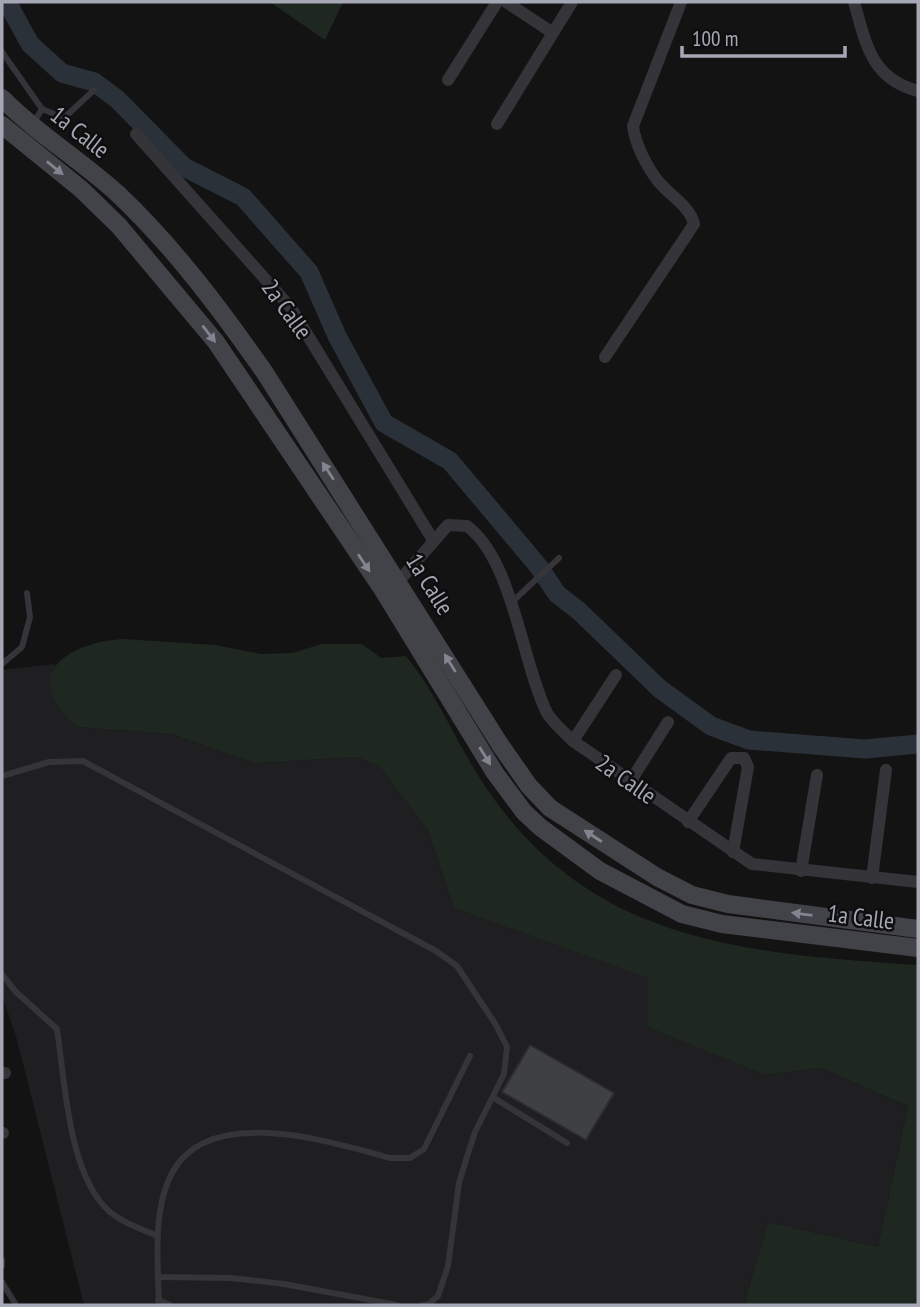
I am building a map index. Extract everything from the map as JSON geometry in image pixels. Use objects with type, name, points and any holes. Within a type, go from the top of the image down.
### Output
[{"type":"main road","name":"1a Calle","points":[[2,98],[32,126],[118,194],[152,228],[208,295],[265,373],[508,756],[529,786],[550,808],[657,877],[692,895],[728,904],[918,929]]},
{"type":"main road","name":"1a Calle","points":[[2,125],[81,189],[119,226],[216,342],[383,590],[502,783],[540,827],[600,871],[682,914],[722,924],[918,948]]},
{"type":"street","points":[[448,80],[496,2]]},
{"type":"street","points":[[506,2],[553,33]]},
{"type":"street","points":[[497,124],[572,2]]},
{"type":"street","points":[[606,358],[694,224],[689,213],[658,181],[634,138],[633,126],[681,2]]},
{"type":"street","points":[[854,2],[873,62],[895,80],[918,92]]},
{"type":"street","name":"2a Calle","points":[[136,134],[291,308],[433,540],[448,525],[457,523],[471,529],[485,545],[511,603],[548,715],[573,741],[752,864],[918,882]]},
{"type":"street","points":[[399,581],[433,540]]},
{"type":"street","points":[[573,741],[616,676]]},
{"type":"street","points":[[630,782],[668,722]]},
{"type":"street","points":[[688,822],[731,758],[742,757],[748,767],[733,852]]},
{"type":"street","points":[[872,878],[886,770]]},
{"type":"street","points":[[801,871],[817,775]]},
{"type":"lane","points":[[2,52],[42,109],[64,118],[94,90]]},
{"type":"lane","points":[[32,126],[42,109]]},
{"type":"lane","points":[[511,603],[559,558]]},
{"type":"lane","points":[[2,664],[22,648],[30,617],[27,593]]},
{"type":"lane","points":[[2,776],[49,762],[83,761],[436,951],[457,966],[496,1025],[507,1047],[504,1074],[475,1132],[459,1183],[448,1266],[438,1296],[426,1305]]},
{"type":"lane","points":[[2,975],[15,991],[57,1029],[61,1079],[69,1119],[90,1190],[111,1213],[158,1236]]},
{"type":"lane","points":[[170,1305],[159,1302],[158,1236],[165,1193],[172,1173],[186,1153],[230,1133],[262,1130],[390,1158],[410,1158],[424,1149],[470,1056]]},
{"type":"lane","points":[[494,1098],[567,1143]]},
{"type":"lane","points":[[2,1260],[2,1266]]},
{"type":"lane","points":[[158,1278],[231,1278],[271,1282],[397,1305]]},
{"type":"lane","points":[[2,1282],[16,1305]]},
{"type":"shaded area","points":[[270,2],[343,2],[325,40]]},
{"type":"shaded area","points":[[123,639],[215,645],[261,654],[293,653],[321,644],[362,644],[381,658],[406,656],[429,689],[489,792],[531,843],[577,882],[627,911],[680,931],[736,945],[795,954],[918,965],[918,1305],[744,1305],[768,1222],[878,1247],[908,1106],[821,1068],[765,1075],[647,1027],[648,978],[454,908],[428,830],[379,766],[357,757],[255,763],[171,734],[77,727],[58,706],[51,690],[51,676],[57,665],[80,649]]},
{"type":"shaded area","points":[[56,664],[51,682],[77,727],[171,734],[255,763],[357,757],[379,766],[428,830],[454,908],[649,978],[647,1027],[765,1075],[821,1068],[908,1106],[878,1247],[768,1222],[744,1305],[84,1305],[16,1036],[2,996],[2,670]]},
{"type":"building","points":[[530,1045],[614,1093],[586,1140],[502,1092]]},
{"type":"waterway","points":[[7,2],[30,44],[62,73],[94,82],[117,99],[184,167],[243,197],[309,272],[337,336],[384,423],[450,461],[539,567],[557,594],[579,611],[660,689],[711,726],[749,740],[865,749],[918,744]]}]
